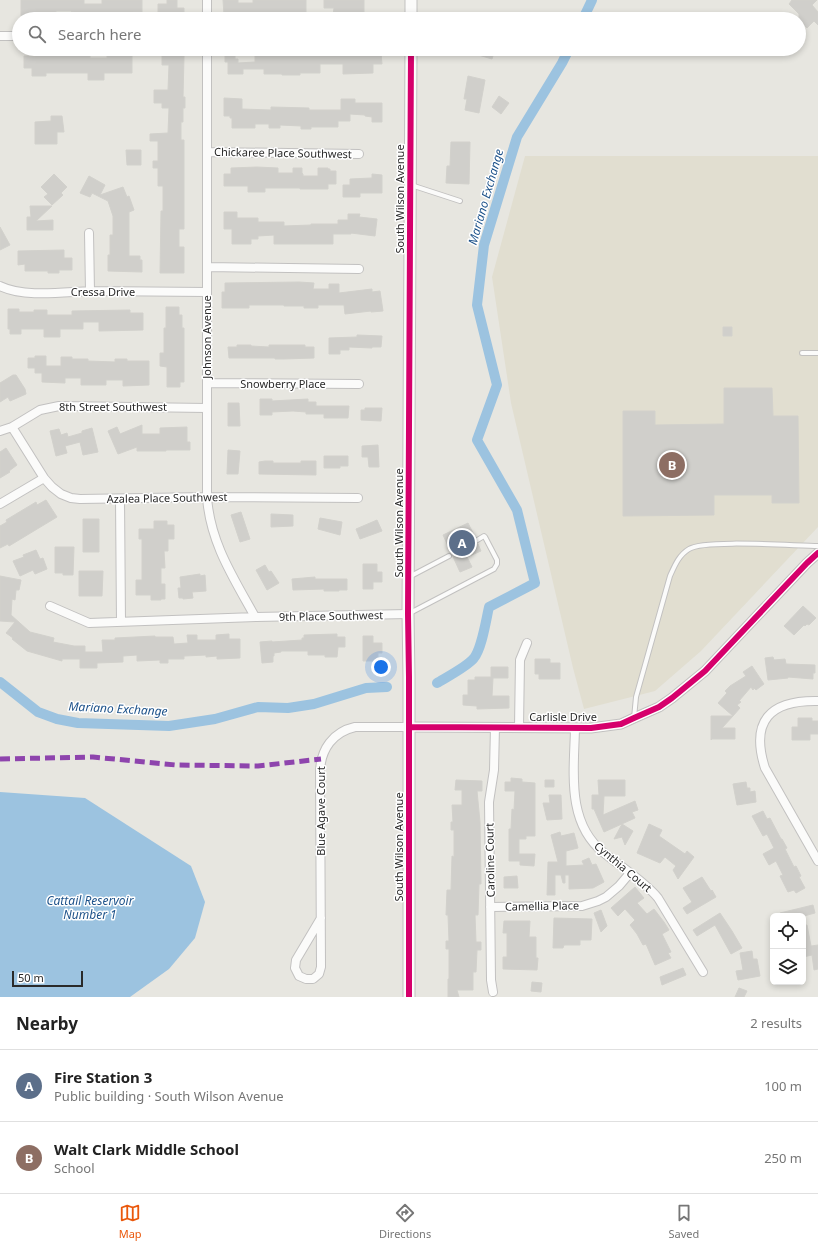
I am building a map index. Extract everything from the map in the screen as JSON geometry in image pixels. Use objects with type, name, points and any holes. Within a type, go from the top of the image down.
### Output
[{"type":"main road","points":[[411,0],[411,12]]},
{"type":"main road","name":"South Wilson Avenue","points":[[410,997],[408,614],[411,56]]},
{"type":"street","points":[[207,0],[207,12]]},
{"type":"street","points":[[0,36],[12,36]]},
{"type":"street","name":"Johnson Avenue","points":[[207,56],[208,514],[218,547],[229,571],[255,616]]},
{"type":"street","name":"Chickaree Place Southwest","points":[[207,152],[360,154]]},
{"type":"street","points":[[88,233],[90,291]]},
{"type":"street","points":[[207,267],[359,269]]},
{"type":"street","name":"Cressa Drive","points":[[0,286],[15,292],[28,293],[90,291],[207,292]]},
{"type":"street","name":"Snowberry Place","points":[[207,383],[359,384]]},
{"type":"street","name":"8th Street Southwest","points":[[0,431],[12,427],[40,410],[59,406],[207,408]]},
{"type":"street","name":"Azalea Place Southwest","points":[[12,427],[44,478],[61,494],[71,498],[358,498]]},
{"type":"street","points":[[0,504],[44,478]]},
{"type":"street","points":[[120,499],[121,622]]},
{"type":"street","name":"Carlisle Drive","points":[[409,727],[519,727],[574,729],[621,724],[659,707],[705,671],[818,553]]},
{"type":"street","name":"9th Place Southwest","points":[[50,606],[88,623],[255,616],[408,614]]},
{"type":"street","points":[[519,727],[520,660],[527,642]]},
{"type":"street","points":[[818,701],[803,702],[782,707],[772,713],[763,724],[760,737],[761,752],[765,768],[816,850],[818,861]]},
{"type":"street","name":"Blue Agave Court","points":[[321,918],[296,960],[295,968],[299,976],[306,979],[314,979],[319,974],[321,967],[321,918],[320,771],[322,755],[333,740],[347,729],[355,727],[409,727]]},
{"type":"street","name":"Caroline Court","points":[[493,992],[490,980],[489,802],[494,770],[495,727]]},
{"type":"street","name":"Cynthia Court","points":[[574,729],[574,792],[579,815],[591,839],[602,852],[651,889],[703,972]]},
{"type":"street","name":"Camellia Place","points":[[490,907],[582,906],[606,897],[619,886],[630,873]]},
{"type":"lane","points":[[410,185],[460,201]]},
{"type":"lane","points":[[802,353],[818,353]]},
{"type":"lane","points":[[408,614],[494,569],[497,564],[497,560],[485,537],[474,542]]},
{"type":"lane","points":[[634,718],[636,697],[670,576],[679,558],[691,548],[716,544],[818,546]]},
{"type":"lane","points":[[409,578],[449,556]]},
{"type":"shaded area","points":[[525,156],[818,156],[818,527],[701,651],[655,691],[584,709],[511,403],[492,277]]},
{"type":"water","name":"Cattail Reservoir Number 1","points":[[0,792],[85,798],[191,866],[205,902],[195,938],[169,969],[130,997],[0,997]]},
{"type":"building","points":[[21,0],[84,0],[84,4],[102,4],[102,0],[142,0],[142,12],[21,12]]},
{"type":"building","points":[[167,0],[177,0],[177,8],[184,8],[184,12],[158,12],[158,4],[167,4]]},
{"type":"building","points":[[223,0],[238,0],[238,3],[253,3],[253,0],[306,0],[306,12],[224,12]]},
{"type":"building","points":[[324,0],[364,0],[364,12],[333,12],[334,8],[324,8]]},
{"type":"building","points":[[792,0],[817,0],[812,5],[818,12],[818,25],[814,21],[807,28],[806,12],[797,12],[789,4]]},
{"type":"building","points":[[24,56],[90,56],[90,58],[107,58],[107,56],[132,56],[132,73],[104,73],[104,80],[88,80],[88,73],[46,73],[46,76],[32,76],[32,68],[24,68]]},
{"type":"building","points":[[162,56],[184,56],[183,97],[185,97],[185,108],[183,108],[183,122],[181,122],[181,140],[184,140],[184,229],[179,229],[179,247],[184,247],[184,273],[160,273],[163,186],[158,186],[158,168],[153,168],[153,161],[158,161],[158,141],[150,141],[150,134],[168,133],[169,108],[162,108],[162,103],[154,103],[154,90],[168,90],[169,65],[162,65]]},
{"type":"building","points":[[225,56],[235,56],[235,59],[238,59],[238,63],[255,62],[255,56],[381,56],[382,64],[373,64],[373,73],[343,74],[343,64],[320,64],[320,73],[282,75],[264,74],[264,69],[243,69],[243,74],[228,74],[228,62],[225,62]]},
{"type":"building","points":[[482,56],[493,56],[492,59]]},
{"type":"building","points":[[468,76],[485,80],[479,113],[465,110],[467,99],[464,99]]},
{"type":"building","points":[[499,96],[509,103],[501,114],[492,107]]},
{"type":"building","points":[[224,98],[242,99],[242,109],[271,110],[271,107],[309,108],[309,110],[341,110],[341,99],[355,99],[355,103],[382,103],[382,122],[372,122],[372,117],[365,115],[350,114],[350,121],[338,121],[338,127],[311,127],[311,129],[301,129],[301,126],[280,125],[280,128],[269,128],[269,124],[255,124],[255,128],[232,128],[232,118],[230,118],[230,116],[224,116]]},
{"type":"building","points":[[51,116],[62,116],[64,132],[57,132],[57,144],[35,144],[35,122],[51,121]]},
{"type":"building","points":[[451,142],[470,142],[469,184],[446,183],[447,166],[450,166]]},
{"type":"building","points":[[126,150],[141,150],[141,165],[127,165]]},
{"type":"building","points":[[231,168],[278,168],[278,173],[293,173],[293,168],[302,168],[303,176],[318,176],[318,168],[328,168],[330,171],[336,171],[336,184],[328,184],[328,189],[265,188],[265,192],[248,192],[248,186],[224,186],[224,174],[231,174]]},
{"type":"building","points":[[54,174],[67,187],[61,193],[63,195],[52,205],[44,197],[48,194],[41,187]]},
{"type":"building","points":[[372,174],[382,175],[382,193],[360,193],[360,197],[343,197],[343,185],[350,185],[350,179],[372,178]]},
{"type":"building","points":[[89,176],[105,185],[100,195],[123,187],[127,197],[129,196],[134,210],[129,212],[129,256],[140,256],[140,260],[142,260],[142,272],[108,271],[110,235],[113,235],[113,216],[108,201],[92,193],[90,197],[80,193]]},
{"type":"building","points":[[30,206],[52,206],[36,221],[53,220],[53,230],[27,230],[27,217],[31,217]]},
{"type":"building","points":[[224,212],[237,212],[237,218],[258,218],[258,222],[284,222],[284,226],[338,224],[338,220],[348,220],[348,214],[360,214],[359,217],[377,219],[375,236],[351,233],[333,234],[333,244],[274,244],[274,235],[258,236],[258,239],[251,239],[251,244],[232,244],[232,229],[224,229]]},
{"type":"building","points":[[0,227],[10,245],[0,250]]},
{"type":"building","points":[[64,250],[64,258],[72,258],[72,270],[59,270],[59,273],[48,273],[48,271],[25,271],[25,264],[18,265],[18,251]]},
{"type":"building","points":[[225,283],[314,283],[313,289],[329,289],[329,284],[339,284],[339,293],[372,289],[372,292],[380,291],[383,311],[345,314],[344,305],[318,305],[318,308],[304,308],[304,306],[284,305],[249,305],[249,308],[222,308],[222,292],[225,292]]},
{"type":"building","points":[[166,307],[179,307],[179,315],[182,315],[182,328],[184,328],[184,382],[180,382],[180,387],[167,387],[167,367],[160,366],[160,353],[164,353]]},
{"type":"building","points":[[8,309],[19,309],[19,312],[47,310],[47,315],[72,315],[72,311],[130,310],[130,313],[143,313],[143,330],[99,331],[99,322],[83,322],[83,329],[60,329],[60,337],[44,337],[44,329],[21,329],[21,334],[10,334],[10,329],[8,329]]},
{"type":"building","points":[[723,327],[732,327],[732,336],[723,336]]},
{"type":"building","points":[[357,335],[382,336],[381,347],[349,347],[349,350],[340,350],[340,354],[329,354],[329,338],[357,337]]},
{"type":"building","points":[[237,345],[269,347],[269,345],[305,345],[305,347],[314,347],[314,358],[229,358],[228,347],[237,347]]},
{"type":"building","points":[[35,356],[46,356],[46,366],[61,366],[61,357],[88,359],[88,361],[115,362],[115,359],[127,359],[127,361],[149,361],[149,385],[123,386],[123,380],[106,380],[106,385],[81,385],[81,378],[65,378],[65,383],[42,382],[42,373],[35,373],[35,368],[28,368],[28,358],[35,358]]},
{"type":"building","points":[[13,375],[16,375],[25,389],[26,394],[10,401],[8,397],[0,402],[0,383]]},
{"type":"building","points":[[724,388],[772,388],[773,416],[798,416],[799,503],[772,503],[772,495],[714,495],[714,515],[623,516],[623,411],[655,411],[655,425],[724,424]]},
{"type":"building","points":[[260,399],[272,399],[272,401],[308,399],[308,402],[316,402],[316,406],[349,406],[348,418],[324,418],[324,414],[306,414],[306,412],[293,411],[272,412],[272,415],[260,415]]},
{"type":"building","points":[[228,403],[239,403],[240,426],[228,426]]},
{"type":"building","points":[[365,408],[382,408],[381,421],[361,420],[361,410],[365,410]]},
{"type":"building","points":[[142,425],[142,434],[160,434],[160,428],[187,427],[187,442],[190,442],[190,450],[137,451],[137,447],[118,454],[108,431],[117,427],[120,434]]},
{"type":"building","points":[[92,428],[98,452],[83,455],[80,442],[65,446],[67,453],[56,456],[50,431],[59,429],[61,435],[67,433],[68,437]]},
{"type":"building","points":[[378,445],[379,467],[369,467],[368,457],[362,457],[362,446]]},
{"type":"building","points":[[6,448],[17,465],[9,471],[10,472],[0,478],[0,452]]},
{"type":"building","points":[[228,450],[240,451],[238,474],[227,474]]},
{"type":"building","points":[[324,456],[348,456],[348,466],[340,466],[340,468],[324,468]]},
{"type":"building","points":[[273,461],[273,463],[301,463],[301,461],[316,461],[316,475],[259,474],[259,462]]},
{"type":"building","points":[[46,500],[57,517],[9,546],[8,544],[0,548],[0,526],[7,522],[6,520],[36,502],[37,505]]},
{"type":"building","points":[[241,512],[250,539],[240,542],[231,515]]},
{"type":"building","points":[[271,514],[293,515],[293,526],[271,527]]},
{"type":"building","points":[[320,518],[342,522],[340,535],[318,529]]},
{"type":"building","points":[[83,519],[99,519],[99,552],[83,552]]},
{"type":"building","points":[[377,520],[382,531],[360,539],[356,529]]},
{"type":"building","points":[[154,521],[167,521],[167,525],[174,525],[174,539],[168,539],[168,551],[164,551],[165,568],[161,568],[161,584],[165,584],[165,599],[161,600],[151,600],[151,595],[136,595],[136,580],[142,580],[142,539],[139,539],[139,529],[154,529]]},
{"type":"building","points":[[468,523],[475,537],[471,540],[471,543],[474,545],[478,544],[481,551],[467,557],[472,567],[460,572],[443,535]]},
{"type":"building","points":[[55,547],[74,547],[73,575],[55,573]]},
{"type":"building","points":[[36,550],[40,559],[43,558],[47,569],[35,574],[33,570],[20,576],[13,561]]},
{"type":"building","points":[[363,564],[377,564],[377,572],[382,572],[382,582],[373,582],[373,589],[363,589]]},
{"type":"building","points":[[265,565],[279,583],[267,590],[256,570]]},
{"type":"building","points":[[79,571],[103,571],[102,596],[79,596]]},
{"type":"building","points":[[200,574],[200,576],[205,575],[206,591],[192,592],[193,598],[179,598],[178,588],[181,588],[180,577]]},
{"type":"building","points":[[0,576],[21,580],[19,590],[16,590],[15,600],[12,599],[11,615],[30,632],[54,638],[53,642],[74,646],[85,646],[85,652],[103,652],[102,640],[115,640],[115,638],[155,636],[173,637],[174,644],[188,643],[187,635],[197,635],[197,640],[216,640],[216,635],[229,634],[229,639],[240,639],[240,658],[217,659],[217,656],[206,657],[206,655],[184,656],[184,659],[168,659],[168,663],[160,663],[160,660],[137,661],[137,655],[123,656],[123,662],[97,663],[97,668],[80,668],[80,659],[62,659],[62,661],[27,651],[6,633],[15,622],[0,621]]},
{"type":"building","points":[[315,577],[315,579],[347,579],[347,590],[293,590],[292,579]]},
{"type":"building","points":[[803,606],[816,618],[809,625],[804,625],[794,635],[784,626]]},
{"type":"building","points":[[337,634],[337,637],[345,637],[345,647],[338,647],[337,657],[308,655],[308,651],[281,651],[274,653],[273,662],[262,663],[260,642],[302,640],[304,635]]},
{"type":"building","points":[[363,636],[373,636],[373,643],[382,643],[382,653],[378,653],[378,661],[363,661]]},
{"type":"building","points":[[773,657],[774,660],[785,659],[786,664],[815,665],[813,679],[788,677],[768,680],[765,658]]},
{"type":"building","points":[[535,659],[550,659],[550,663],[560,663],[560,679],[539,679],[539,674],[535,674]]},
{"type":"building","points":[[752,666],[764,684],[756,690],[754,688],[753,690],[751,687],[739,701],[741,702],[737,705],[740,708],[733,716],[718,703],[727,693],[725,691],[746,676],[743,672]]},
{"type":"building","points":[[491,667],[508,667],[508,678],[493,678],[492,696],[509,696],[509,708],[477,709],[477,706],[463,705],[463,695],[468,695],[468,680],[475,680],[475,677],[491,677]]},
{"type":"building","points":[[711,716],[733,716],[722,728],[735,728],[735,739],[711,740]]},
{"type":"building","points":[[798,718],[812,718],[812,721],[818,721],[818,734],[810,734],[810,740],[792,740],[792,727],[798,727]]},
{"type":"building","points":[[511,778],[522,779],[522,782],[535,783],[535,836],[526,836],[526,839],[519,839],[519,854],[535,854],[534,866],[520,865],[520,861],[509,861],[509,829],[511,829],[512,809],[514,810],[515,791],[505,791],[505,782],[511,782]]},
{"type":"building","points":[[456,780],[482,781],[482,791],[477,791],[480,822],[481,884],[479,884],[478,915],[475,915],[476,942],[481,942],[481,950],[477,950],[476,972],[473,972],[473,990],[457,990],[459,997],[448,997],[449,949],[446,949],[446,941],[449,941],[448,915],[446,915],[447,890],[451,890],[452,856],[454,857],[454,830],[451,830],[451,822],[453,822],[452,805],[462,805],[462,790],[455,790]]},
{"type":"building","points":[[545,780],[554,780],[554,787],[545,787]]},
{"type":"building","points":[[598,780],[625,780],[625,796],[604,796],[603,815],[635,801],[638,810],[632,812],[635,818],[604,832],[594,809],[592,809],[592,795],[599,795]]},
{"type":"building","points":[[746,782],[747,788],[750,788],[750,792],[755,791],[756,802],[737,805],[733,784]]},
{"type":"building","points":[[549,795],[561,795],[562,819],[547,820],[543,803],[550,803]]},
{"type":"building","points":[[763,811],[767,819],[770,818],[787,848],[785,849],[794,867],[796,866],[801,876],[799,877],[805,888],[796,893],[794,890],[788,892],[780,876],[783,875],[776,861],[769,865],[763,854],[774,848],[767,834],[763,836],[752,816]]},
{"type":"building","points":[[622,824],[633,831],[625,845],[622,837],[614,839]]},
{"type":"building","points":[[649,824],[662,830],[659,836],[685,854],[687,851],[694,857],[678,879],[673,870],[676,866],[665,857],[660,863],[637,853]]},
{"type":"building","points":[[560,832],[561,836],[574,833],[578,848],[566,851],[566,866],[584,865],[582,861],[589,858],[592,865],[596,864],[604,882],[593,888],[569,889],[569,875],[565,875],[565,883],[563,883],[561,875],[555,875],[555,895],[547,895],[548,862],[558,862],[551,835]]},
{"type":"building","points":[[517,876],[518,888],[504,888],[504,877]]},
{"type":"building","points":[[702,877],[716,897],[687,914],[683,908],[692,902],[683,888]]},
{"type":"building","points":[[635,887],[644,898],[637,903],[647,914],[654,909],[669,930],[662,934],[671,952],[668,953],[671,958],[655,965],[646,944],[643,945],[630,925],[635,920],[625,909],[618,916],[611,908]]},
{"type":"building","points":[[813,905],[815,913],[806,915],[806,913],[780,913]]},
{"type":"building","points":[[601,910],[607,926],[601,932],[594,913]]},
{"type":"building","points":[[720,913],[742,948],[731,954],[715,925],[697,936],[693,930]]},
{"type":"building","points":[[554,918],[592,919],[591,940],[580,940],[580,945],[564,945],[563,948],[553,948]]},
{"type":"building","points":[[504,921],[530,921],[529,937],[536,937],[536,958],[538,958],[537,970],[503,969],[503,957],[507,957],[507,933],[503,933]]},
{"type":"building","points":[[806,925],[811,946],[818,945],[818,969],[814,970],[812,955],[806,956]]},
{"type":"building","points":[[752,951],[753,959],[757,959],[760,976],[738,980],[736,971],[743,970],[740,953]]},
{"type":"building","points":[[683,968],[686,975],[662,985],[660,977]]},
{"type":"building","points":[[532,982],[542,983],[541,992],[531,991]]},
{"type":"building","points":[[739,988],[747,991],[744,997],[735,997]]},
{"type":"waterway","name":"Mariano Exchange","points":[[586,12],[592,0]]},
{"type":"waterway","name":"Mariano Exchange","points":[[437,683],[462,668],[474,658],[479,648],[489,607],[535,583],[517,510],[477,440],[497,385],[477,305],[484,245],[517,137],[566,56]]},
{"type":"waterway","name":"Mariano Exchange","points":[[0,682],[38,712],[57,719],[78,723],[169,726],[215,719],[258,707],[288,708],[314,704],[366,688],[387,687]]},
{"type":"marked path","points":[[0,759],[93,757],[176,765],[258,766],[321,759]]},
{"type":"cycle path","points":[[409,997],[408,614],[411,56]]},
{"type":"cycle path","points":[[409,727],[591,728],[621,724],[659,707],[705,671],[818,553]]},
{"type":"place","name":"Walt Clark Middle School","points":[[672,465]]},
{"type":"place","name":"Fire Station 3","points":[[462,543]]}]
